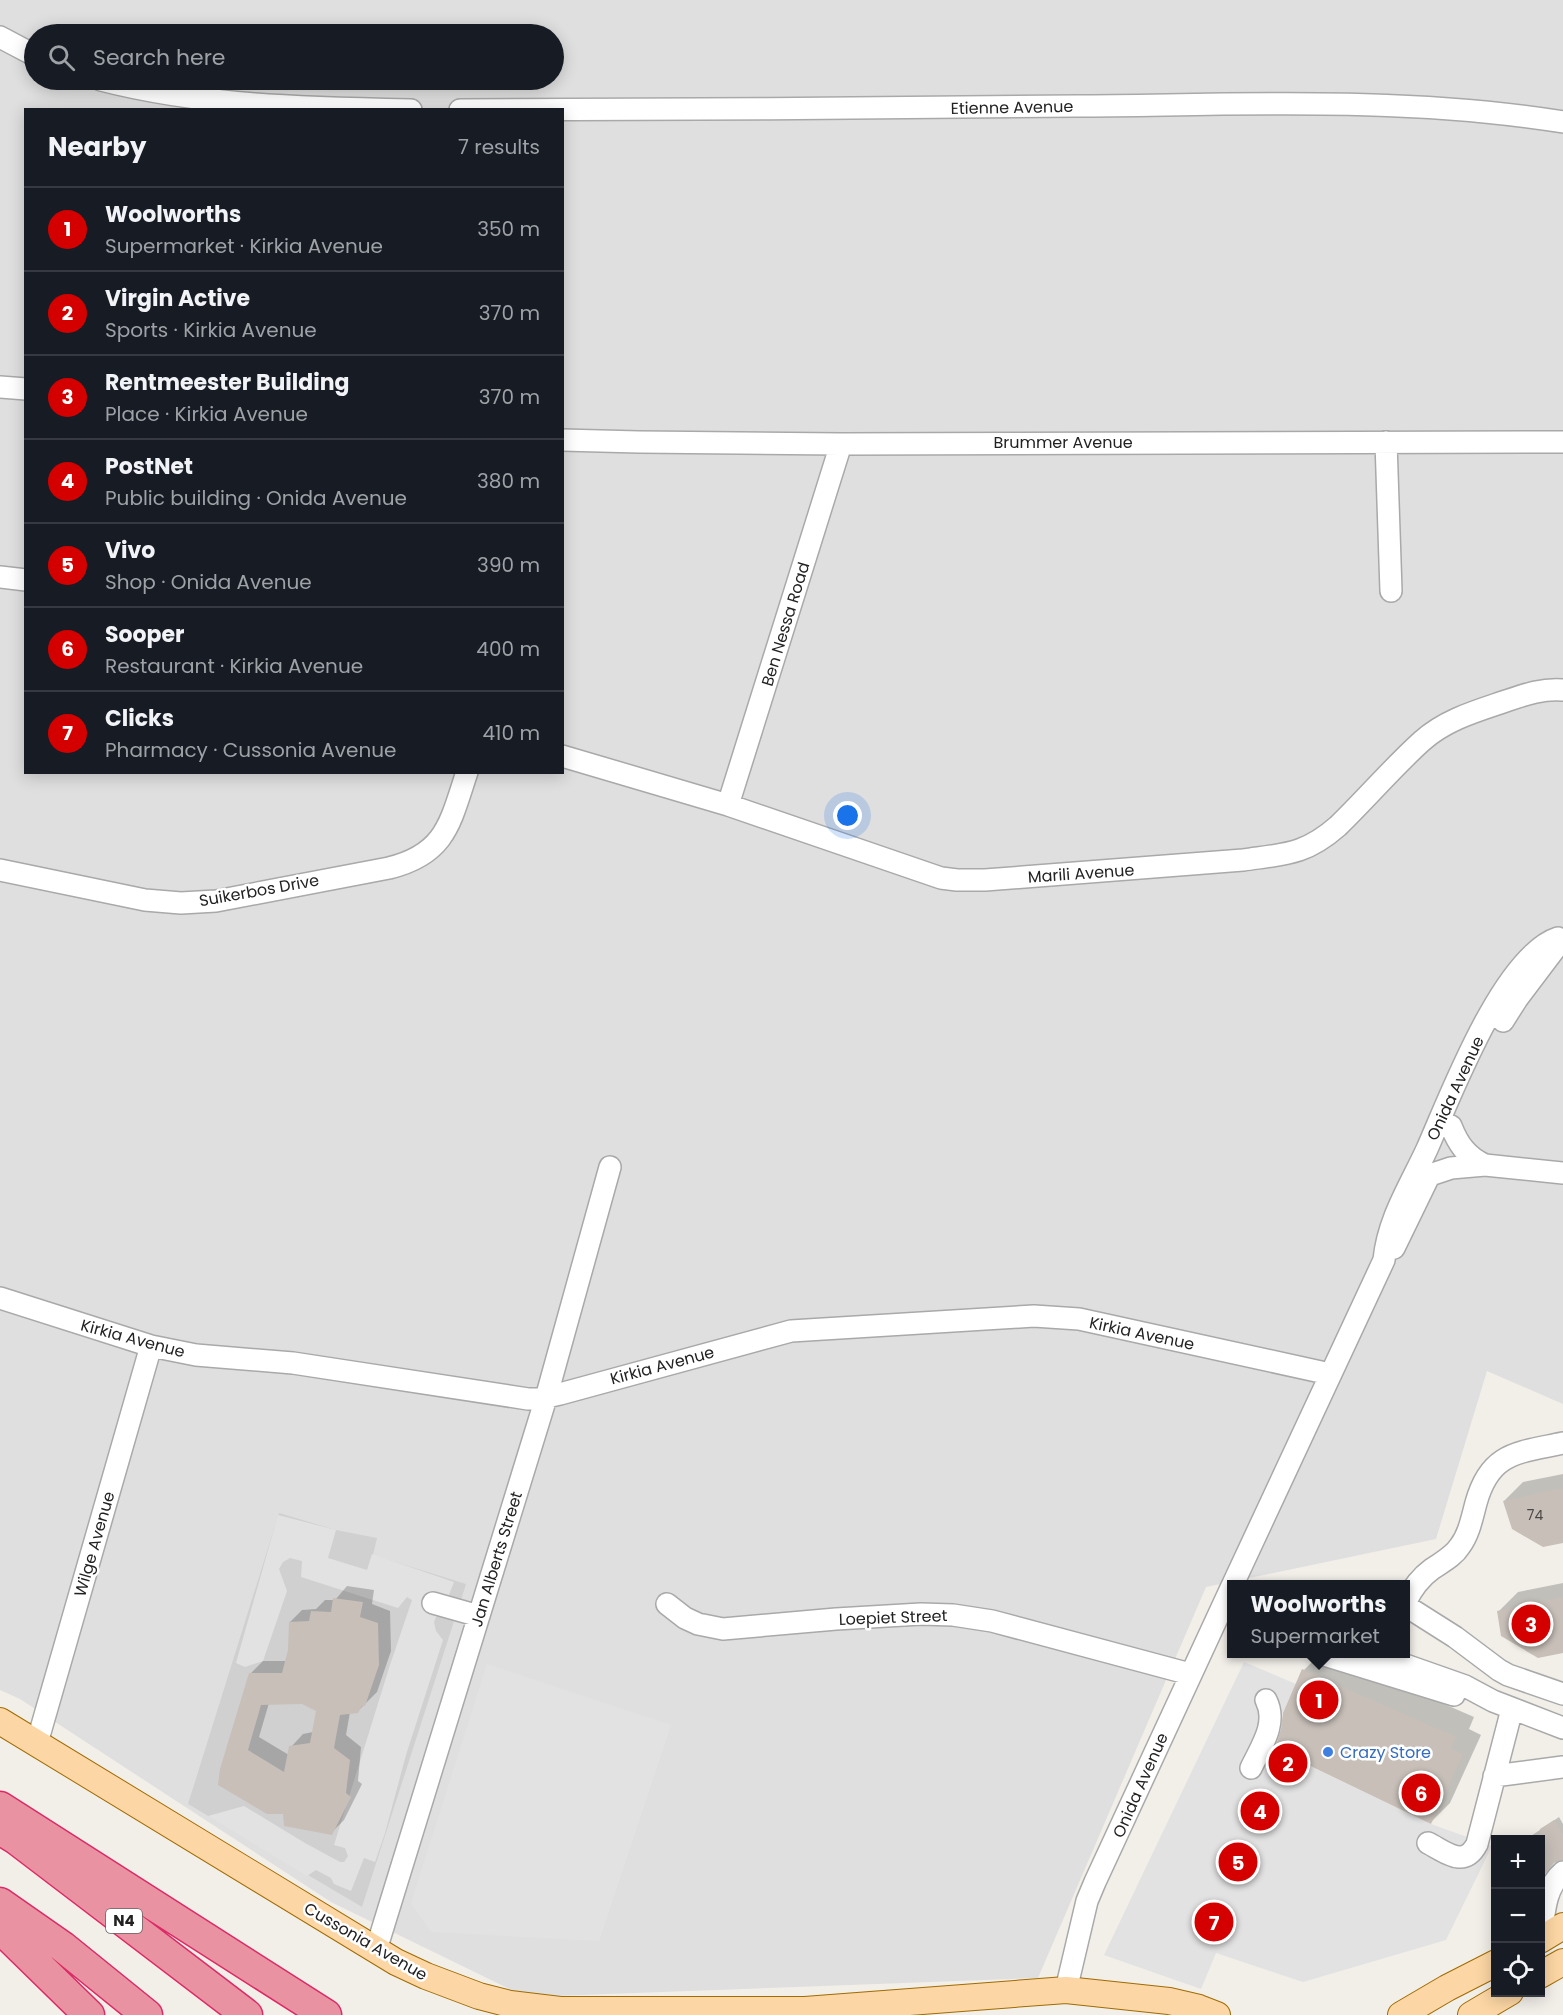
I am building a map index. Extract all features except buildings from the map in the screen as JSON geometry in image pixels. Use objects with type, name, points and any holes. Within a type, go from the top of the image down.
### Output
[{"type":"highway","points":[[0,1807],[326,2015]]},
{"type":"highway","name":"N4","points":[[0,1830],[16,1839],[247,2015]]},
{"type":"highway","points":[[0,1903],[63,1947],[147,2015]]},
{"type":"highway","points":[[0,1928],[89,2015]]},
{"type":"main road","name":"Cussonia Avenue","points":[[0,1721],[376,1950],[446,1984],[479,1996],[522,2006],[587,2010],[805,2010],[1066,1990],[1169,2001],[1217,2015]]},
{"type":"main road","points":[[1545,1937],[1563,1926]]},
{"type":"main road","points":[[1545,1972],[1563,1962]]},
{"type":"main road","points":[[1401,2015],[1491,1966]]},
{"type":"main road","points":[[1066,1990],[1093,2008],[1115,2013],[1147,2015]]},
{"type":"main road","points":[[1471,2015],[1502,1997]]},
{"type":"main road","points":[[805,2010],[853,2015]]},
{"type":"street","points":[[0,37],[24,50]]},
{"type":"street","points":[[148,90],[268,107],[316,108]]},
{"type":"street","name":"Etienne Avenue","points":[[564,110],[1352,105],[1468,110],[1563,122]]},
{"type":"street","points":[[0,387],[24,389]]},
{"type":"street","name":"Brummer Avenue","points":[[564,440],[841,444],[1563,442]]},
{"type":"street","points":[[1386,442],[1392,591]]},
{"type":"street","name":"Ben Nessa Road","points":[[728,805],[841,444]]},
{"type":"street","points":[[0,577],[24,580]]},
{"type":"street","name":"Marili Avenue","points":[[564,757],[728,805],[950,880],[985,880],[1243,860],[1308,848],[1324,838],[1363,802],[1423,740],[1448,724],[1474,711],[1524,695],[1546,690],[1563,690]]},
{"type":"street","name":"Suikerbos Drive","points":[[0,870],[145,900],[182,903],[216,900],[389,867],[416,859],[434,846],[453,815],[466,774]]},
{"type":"street","name":"Onida Avenue","points":[[1236,1580],[1384,1260],[1397,1242],[1430,1175],[1500,1024],[1516,999],[1554,950],[1561,935]]},
{"type":"street","name":"Onida Avenue","points":[[1384,1260],[1386,1240],[1396,1213],[1487,1021],[1521,967],[1539,947],[1561,935]]},
{"type":"street","points":[[1451,1126],[1465,1152],[1485,1165]]},
{"type":"street","points":[[1430,1175],[1451,1168],[1485,1165],[1563,1173]]},
{"type":"street","name":"Jan Alberts Street","points":[[376,1950],[546,1398],[610,1167]]},
{"type":"street","name":"Kirkia Avenue","points":[[0,1298],[150,1346],[196,1355],[292,1363],[518,1398],[546,1398],[791,1331],[1034,1316],[1079,1319],[1330,1374]]},
{"type":"street","name":"Wilge Avenue","points":[[37,1743],[150,1346]]},
{"type":"street","points":[[1410,1598],[1426,1574],[1449,1559],[1461,1545],[1466,1537],[1480,1491],[1494,1466],[1515,1455],[1563,1443]]},
{"type":"street","points":[[433,1603],[479,1616]]},
{"type":"street","name":"Loepiet Street","points":[[668,1604],[698,1624],[723,1629],[836,1619],[921,1614],[952,1615],[992,1621],[1190,1674]]},
{"type":"street","points":[[1410,1607],[1499,1670],[1563,1694]]},
{"type":"street","name":"Onida Avenue","points":[[1066,1990],[1087,1901],[1190,1674],[1224,1621]]},
{"type":"street","points":[[1365,1658],[1383,1660],[1445,1693],[1503,1705],[1563,1728]]},
{"type":"street","points":[[1251,1768],[1270,1723],[1271,1714],[1266,1700]]},
{"type":"street","points":[[1428,1843],[1458,1858],[1464,1858],[1470,1854],[1477,1844],[1494,1776],[1503,1705]]},
{"type":"street","points":[[1494,1776],[1563,1767]]},
{"type":"street","points":[[1545,1911],[1551,1886],[1563,1872]]},
{"type":"shaded area","points":[[0,0],[1563,0],[1563,1404],[1487,1371],[1436,1539],[1240,1580],[1227,1580],[1227,1583],[1206,1587],[1038,1978],[526,1997],[331,1902],[20,1699],[0,1690]]},
{"type":"shaded area","points":[[279,1513],[336,1530],[377,1538],[373,1555],[466,1584],[362,1907],[188,1804]]},
{"type":"shaded area","points":[[278,1515],[336,1530],[328,1558],[367,1570],[372,1554],[454,1582],[449,1595],[454,1598],[434,1622],[436,1631],[443,1640],[406,1755],[385,1833],[375,1862],[364,1858],[351,1891],[334,1884],[331,1878],[316,1870],[307,1876],[208,1816],[244,1806],[305,1843],[344,1862],[348,1856],[345,1848],[334,1845],[412,1600],[407,1597],[398,1608],[301,1577],[302,1561],[290,1558],[283,1562],[279,1569],[287,1591],[263,1661],[245,1667],[236,1663]]},
{"type":"shaded area","points":[[1244,1662],[1296,1684],[1268,1746],[1431,1824],[1491,1846],[1446,1940],[1303,1982],[1216,1953],[1201,1989],[1104,1955]]},
{"type":"shaded area","points":[[487,1664],[671,1725],[599,1941],[431,1932],[411,1903]]},
{"type":"place","name":"Rentmeester Building","points":[[1531,1624]]},
{"type":"place","name":"Woolworths","points":[[1319,1700]]},
{"type":"place","name":"Crazy Store","points":[[1328,1752]]},
{"type":"place","name":"Virgin Active","points":[[1288,1763]]},
{"type":"place","name":"Sooper","points":[[1421,1793]]},
{"type":"place","name":"PostNet","points":[[1260,1811]]},
{"type":"place","name":"Vivo","points":[[1238,1862]]},
{"type":"place","name":"Clicks","points":[[1214,1922]]}]
